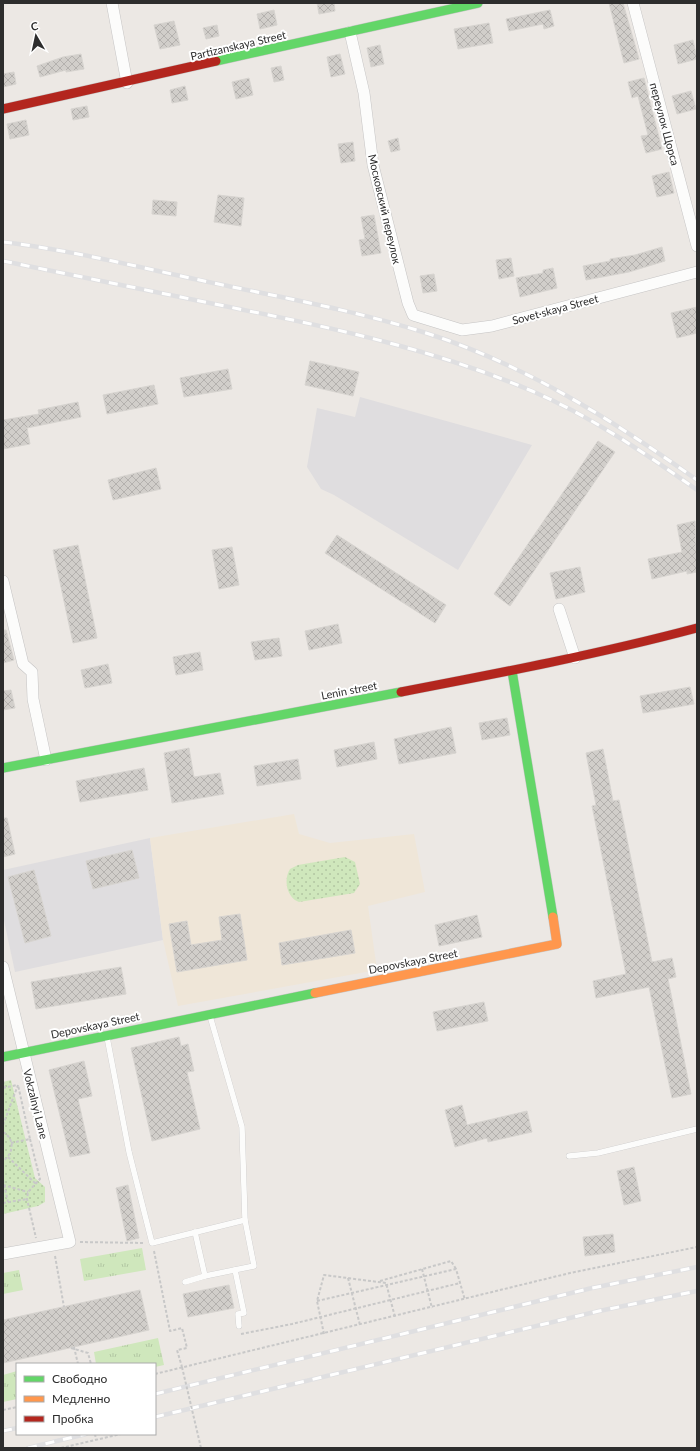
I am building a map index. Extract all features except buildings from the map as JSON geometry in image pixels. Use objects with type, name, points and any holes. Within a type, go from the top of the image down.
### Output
[{"type":"street","points":[[112,3],[127,83]]},
{"type":"street","name":"Partizanskaya Street","points":[[3,109],[127,83],[478,3]]},
{"type":"street","name":"переулок Щорса","points":[[633,3],[697,246]]},
{"type":"street","name":"Московский переулок","points":[[350,32],[364,93],[373,165],[408,303],[413,315]]},
{"type":"street","name":"Sovet·skaya Street","points":[[413,315],[462,330],[492,326],[697,272]]},
{"type":"street","points":[[3,581],[23,664],[32,672],[34,699],[46,760]]},
{"type":"street","points":[[559,609],[575,658]]},
{"type":"street","name":"Lenin street","points":[[3,768],[512,671],[575,658],[697,628]]},
{"type":"street","name":"Depovskaya Street","points":[[3,1057],[557,944],[512,671]]},
{"type":"street","name":"Vokzalnyi Lane","points":[[3,967],[70,1242]]},
{"type":"street","points":[[3,1254],[70,1242]]},
{"type":"lane","points":[[185,1282],[205,1276],[254,1266],[245,1220],[242,1127],[209,1014]]},
{"type":"lane","points":[[106,1035],[129,1152],[152,1243],[245,1220]]},
{"type":"lane","points":[[569,1156],[598,1153],[697,1129]]},
{"type":"lane","points":[[195,1232],[205,1276]]},
{"type":"lane","points":[[234,1270],[244,1313],[238,1314],[239,1326]]},
{"type":"path","points":[[3,1081],[5,1088]]},
{"type":"path","points":[[3,1125],[18,1085],[40,1180],[28,1192],[27,1199],[38,1247]]},
{"type":"path","points":[[3,1132],[9,1137],[11,1143],[11,1152],[3,1161]]},
{"type":"path","points":[[11,1143],[30,1139]]},
{"type":"path","points":[[8,1157],[36,1184]]},
{"type":"path","points":[[3,1180],[8,1202]]},
{"type":"path","points":[[4,1185],[28,1192]]},
{"type":"path","points":[[3,1203],[27,1199]]},
{"type":"path","points":[[70,1242],[152,1243],[170,1330],[182,1328],[187,1348],[176,1350],[201,1448]]},
{"type":"path","points":[[53,1245],[64,1307]]},
{"type":"path","points":[[156,1374],[432,1308],[570,1273],[697,1247]]},
{"type":"path","points":[[379,1282],[451,1261],[456,1269],[464,1300]]},
{"type":"path","points":[[422,1269],[432,1308]]},
{"type":"path","points":[[317,1301],[456,1269]]},
{"type":"path","points":[[324,1334],[317,1301],[324,1275],[386,1282],[395,1317]]},
{"type":"path","points":[[348,1278],[360,1325]]},
{"type":"path","points":[[239,1326],[240,1333],[243,1335],[460,1283]]},
{"type":"path","points":[[78,1363],[73,1347],[88,1353],[90,1363]]},
{"type":"path","points":[[3,1410],[16,1407]]},
{"type":"path","points":[[95,1435],[96,1440]]},
{"type":"path","points":[[61,1448],[117,1435]]},
{"type":"shaded area","points":[[360,397],[532,445],[458,570],[334,495],[321,489],[307,467],[317,408],[355,417]]},
{"type":"shaded area","points":[[294,814],[299,834],[330,843],[414,834],[425,892],[368,906],[377,970],[178,1006],[163,940],[150,838]]},
{"type":"shaded area","points":[[150,838],[163,940],[15,972],[3,916],[3,870]]},
{"type":"green space","points":[[345,857],[355,862],[360,884],[354,893],[299,902],[289,893],[287,888],[287,878],[290,869],[298,865]]},
{"type":"green space","points":[[11,1080],[35,1178],[45,1187],[45,1202],[38,1206],[3,1214],[3,1082]]},
{"type":"green space","points":[[142,1248],[146,1270],[84,1281],[80,1259]]},
{"type":"green space","points":[[19,1270],[23,1290],[3,1294],[3,1273]]},
{"type":"green space","points":[[158,1338],[164,1365],[156,1367],[156,1363],[96,1363],[94,1352]]},
{"type":"green space","points":[[16,1371],[16,1399],[3,1402],[3,1375]]},
{"type":"railway","points":[[3,242],[79,254],[316,304],[371,317],[426,333],[498,361],[567,396],[633,436],[697,480]]},
{"type":"railway","points":[[3,261],[351,333],[388,342],[461,364],[532,391],[575,412],[617,436],[697,490]]},
{"type":"railway","points":[[156,1394],[592,1288],[697,1267]]},
{"type":"railway","points":[[156,1417],[599,1311],[697,1291]]},
{"type":"railway","points":[[3,1431],[16,1428]]},
{"type":"railway","points":[[28,1448],[82,1435]]},
{"type":"traffic: fast","points":[[216,61],[478,3]]},
{"type":"traffic: fast","points":[[512,671],[553,917]]},
{"type":"traffic: fast","points":[[3,768],[401,692]]},
{"type":"traffic: fast","points":[[3,1057],[315,993]]},
{"type":"traffic: slow","points":[[315,993],[557,944],[553,917]]},
{"type":"traffic: jam","points":[[3,109],[216,61]]},
{"type":"traffic: jam","points":[[401,692],[586,655],[697,628]]}]
